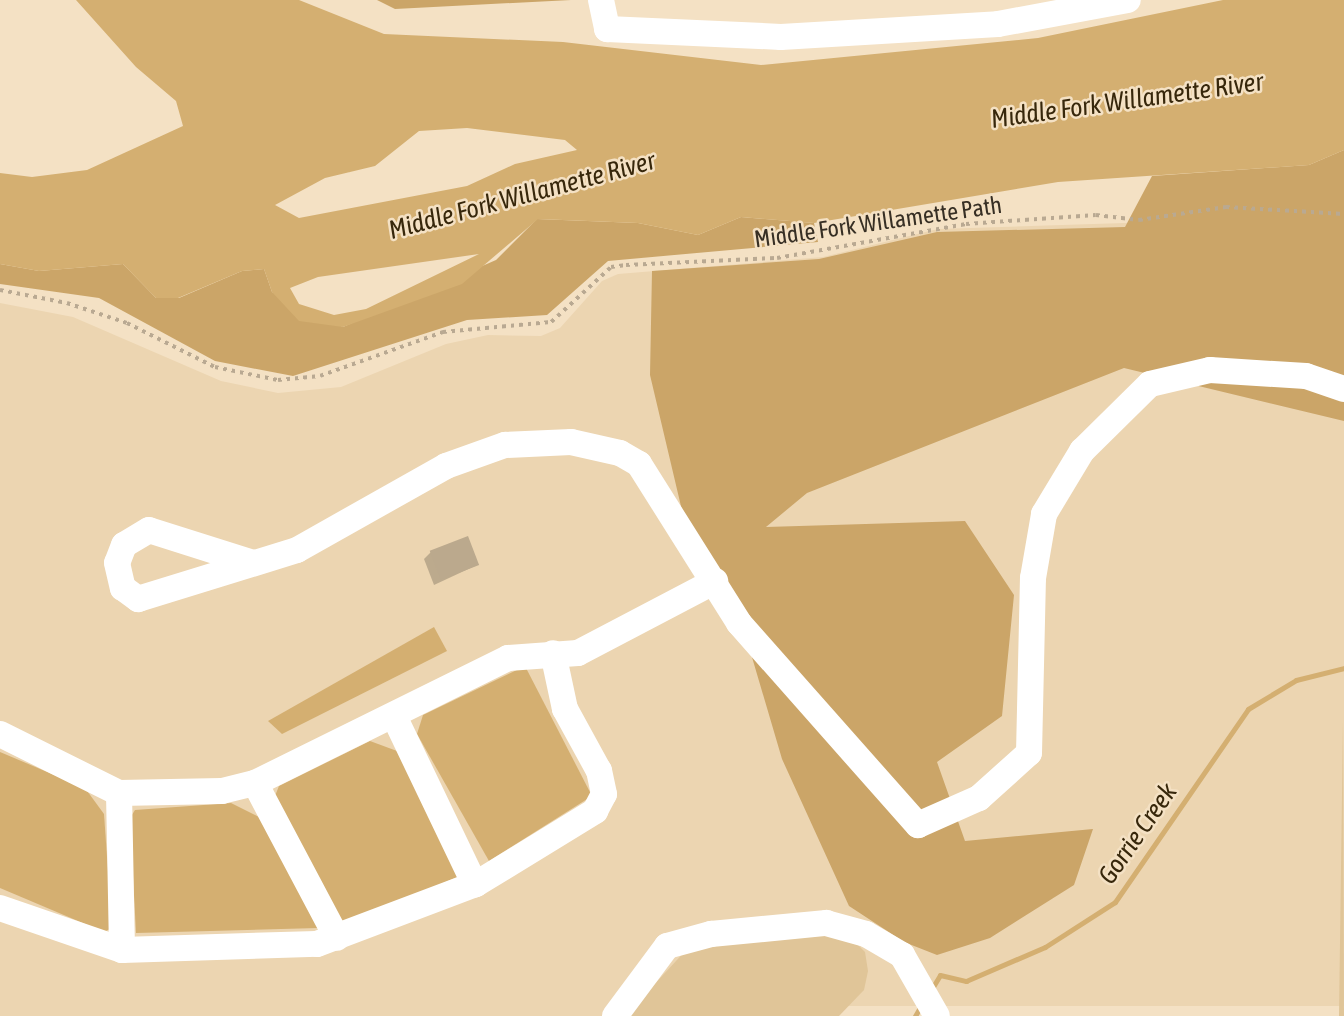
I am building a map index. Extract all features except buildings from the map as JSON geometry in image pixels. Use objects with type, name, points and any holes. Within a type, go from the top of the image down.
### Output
[{"type":"lane","points":[[601,0],[607,29],[781,37],[998,24],[1128,0]]},
{"type":"lane","points":[[253,563],[297,550],[446,466],[505,445],[571,442],[639,464],[739,623],[918,825],[979,798],[1029,753],[1032,578],[1044,514],[1083,451],[1150,384],[1198,373],[1306,376],[1344,389]]},
{"type":"lane","points":[[0,734],[119,793],[222,791],[255,783],[508,658],[578,653],[715,581]]},
{"type":"lane","points":[[0,908],[86,943],[122,950],[337,939],[475,884],[595,811],[604,794],[599,771],[565,709],[553,653]]},
{"type":"lane","points":[[394,716],[475,884]]},
{"type":"lane","points":[[255,783],[337,939]]},
{"type":"lane","points":[[119,793],[122,950]]},
{"type":"lane","points":[[615,1016],[667,946],[711,934],[826,923],[866,934],[902,954],[937,1016]]},
{"type":"path","name":"Middle Fork Willamette Path","points":[[0,290],[67,303],[127,323],[215,367],[278,380],[320,376],[443,332],[551,322],[611,267],[777,258],[900,231],[1096,215],[1139,220],[1226,207],[1344,214]]},
{"type":"shaded area","points":[[377,0],[571,0],[395,9]]},
{"type":"shaded area","points":[[1344,150],[1344,421],[1124,368],[807,493],[766,527],[965,521],[1014,595],[1002,716],[937,762],[965,841],[1093,829],[1074,885],[990,938],[937,955],[904,942],[849,906],[782,759],[734,596],[684,519],[650,375],[652,271],[819,259],[937,232],[1125,227],[1152,176],[1309,165]]},
{"type":"shaded area","points":[[1344,216],[1344,1006],[827,1006],[825,1016],[0,1016],[0,303],[73,317],[221,381],[278,393],[341,387],[446,344],[488,335],[541,336],[560,328],[602,281],[618,274],[823,257],[938,229]]},
{"type":"shaded area","points":[[741,217],[814,223],[818,242],[608,261],[547,315],[467,320],[293,376],[215,361],[99,298],[0,284],[0,264],[39,271],[123,264],[156,298],[179,298],[242,271],[264,269],[272,292],[343,327],[496,260],[537,219],[638,223],[698,235]]},
{"type":"shaded area","points":[[1343,721],[1344,1016],[1339,1016]]},
{"type":"shaded area","points":[[845,932],[865,952],[868,971],[864,990],[839,1016],[625,1016],[689,947]]},
{"type":"water","name":"Middle Fork Willamette River","points":[[76,0],[299,0],[384,34],[563,42],[761,65],[1038,38],[1223,0],[1344,0],[1344,150],[1309,165],[1058,182],[814,223],[741,217],[698,235],[638,223],[538,219],[462,284],[343,327],[299,321],[272,292],[264,269],[242,271],[178,298],[156,298],[123,264],[39,271],[0,264],[0,173],[32,177],[87,170],[183,126],[176,101],[136,67]],"holes":[[[467,128],[565,140],[577,150],[515,164],[467,186],[299,218],[275,205],[325,178],[375,166],[419,131]],[[479,254],[366,309],[334,315],[299,304],[290,288],[318,277]]]},
{"type":"water","points":[[434,627],[447,651],[282,734],[268,721]]},
{"type":"water","points":[[525,666],[592,796],[489,861],[417,734],[423,715]]},
{"type":"water","points":[[370,741],[397,751],[462,875],[345,925],[334,920],[275,796],[279,786]]},
{"type":"water","points":[[0,752],[85,788],[104,814],[112,928],[104,932],[0,888]]},
{"type":"water","points":[[231,803],[263,819],[318,928],[136,933],[130,818],[135,810]]},
{"type":"waterway","name":"Gorrie Creek","points":[[931,990],[940,975],[966,981],[1045,947],[1115,902],[1248,709],[1296,680],[1344,668]]},
{"type":"waterway","name":"Gorrie Creek","points":[[915,1016],[922,1004]]}]
